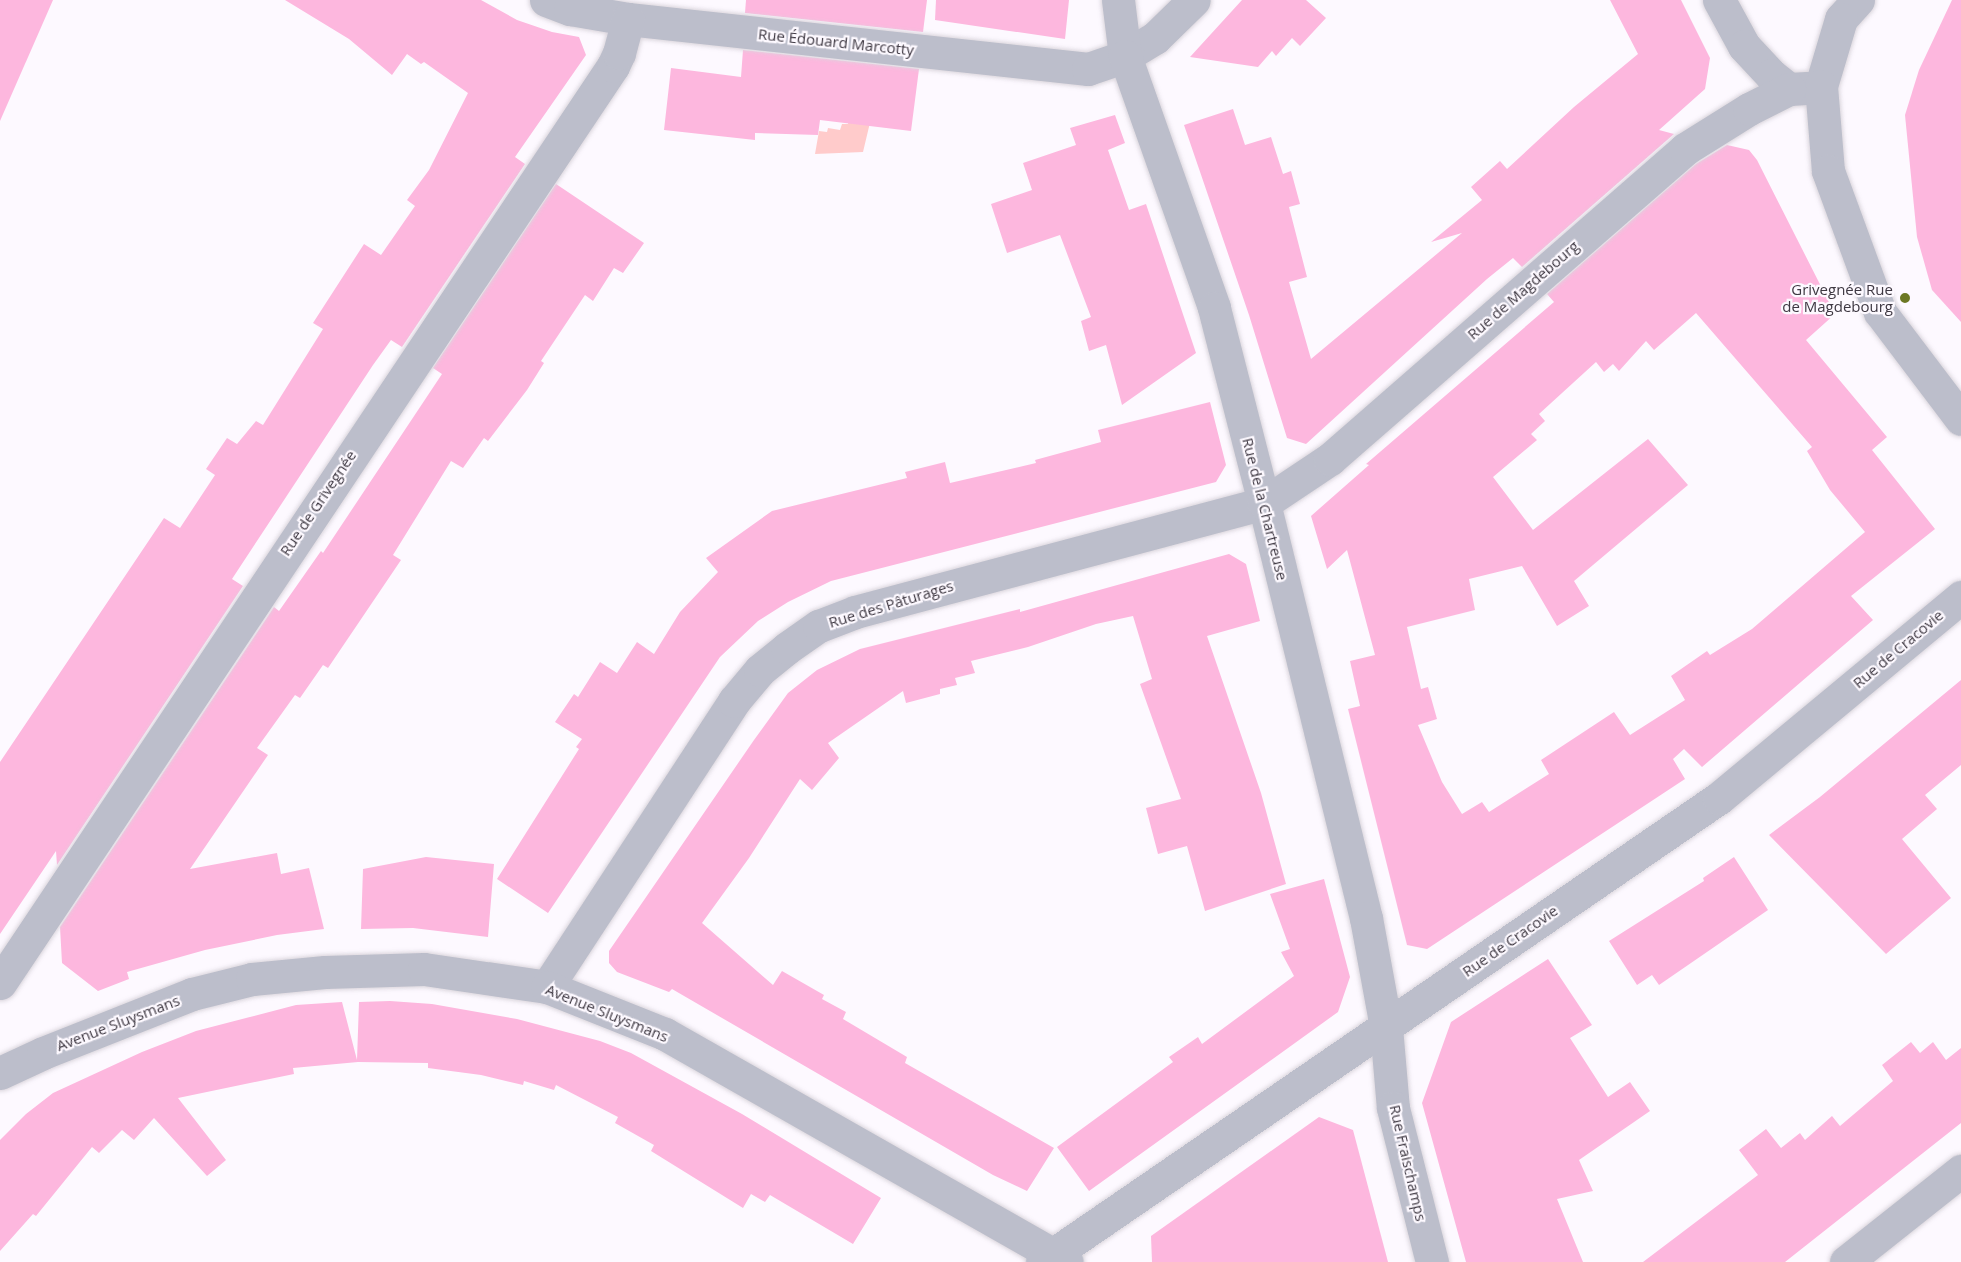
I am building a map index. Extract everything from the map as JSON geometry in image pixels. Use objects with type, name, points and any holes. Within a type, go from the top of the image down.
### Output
[{"type":"street","name":"Rue Édouard Marcotty","points":[[546,0],[570,9],[628,19],[1088,69],[1125,56],[1155,38],[1194,0]]},
{"type":"street","name":"Rue de la Chartreuse","points":[[1118,0],[1125,56],[1214,308],[1366,918],[1386,1027]]},
{"type":"street","points":[[1719,0],[1744,46],[1771,75],[1789,89],[1821,86]]},
{"type":"street","points":[[1858,0],[1841,19],[1821,86],[1828,171],[1880,312],[1961,419]]},
{"type":"street","name":"Rue de Grivegnée","points":[[0,982],[612,66],[619,53],[628,19]]},
{"type":"street","name":"Rue de Magdebourg","points":[[1264,503],[1330,459],[1684,149],[1749,108],[1789,89]]},
{"type":"street","name":"Rue des Pâturages","points":[[547,987],[734,701],[760,670],[819,626],[855,612],[1264,503]]},
{"type":"street","name":"Rue de Cracovie","points":[[1055,1260],[1386,1027],[1719,798],[1961,597]]},
{"type":"street","name":"Avenue Sluysmans","points":[[0,1073],[43,1053],[192,994],[252,979],[325,972],[424,969],[547,987],[665,1034],[1055,1260]]},
{"type":"street","name":"Rue Fraischamps","points":[[1386,1027],[1393,1108],[1432,1262]]},
{"type":"street","points":[[1846,1262],[1961,1171]]},
{"type":"shaded area","points":[[850,108],[873,110],[863,152],[815,154],[819,131],[827,132],[828,128],[840,130],[842,124],[848,124]]},
{"type":"building","points":[[0,0],[53,0],[0,121]]},
{"type":"building","points":[[285,0],[481,0],[517,20],[552,32],[579,37],[586,55],[515,157],[525,164],[402,347],[391,340],[373,365],[232,579],[243,586],[57,865],[56,851],[0,934],[0,762],[164,518],[180,528],[215,475],[206,469],[227,438],[237,444],[256,421],[263,425],[323,329],[313,323],[364,244],[381,255],[415,206],[407,200],[429,170],[468,93],[424,62],[421,64],[407,54],[392,75],[349,39]]},
{"type":"building","points":[[746,0],[927,0],[923,32],[745,13]]},
{"type":"building","points":[[936,0],[1069,0],[1065,39],[935,20]]},
{"type":"building","points":[[1242,0],[1306,0],[1326,18],[1300,46],[1292,38],[1276,56],[1272,51],[1258,67],[1190,57]]},
{"type":"building","points":[[1610,0],[1681,0],[1710,58],[1705,89],[1659,130],[1674,134],[1522,267],[1513,258],[1487,279],[1306,444],[1287,438],[1249,315],[1184,125],[1233,109],[1245,145],[1271,137],[1283,174],[1291,171],[1300,204],[1289,207],[1307,277],[1289,282],[1311,359],[1462,233],[1431,242],[1482,200],[1471,187],[1500,161],[1507,169],[1574,107],[1638,54]]},
{"type":"building","points":[[1952,0],[1961,0],[1961,322],[1932,290],[1917,237],[1905,115],[1919,70]]},
{"type":"building","points":[[743,50],[919,69],[911,131],[820,120],[818,135],[755,133],[755,140],[664,130],[671,68],[741,77]]},
{"type":"building","points":[[1115,115],[1125,143],[1108,150],[1129,210],[1146,204],[1196,353],[1122,405],[1106,345],[1089,351],[1081,321],[1091,317],[1060,235],[1007,253],[991,204],[1032,190],[1023,163],[1076,145],[1070,128]]},
{"type":"building","points":[[1727,145],[1749,150],[1757,160],[1835,314],[1806,340],[1887,437],[1872,450],[1935,529],[1851,596],[1873,620],[1702,767],[1684,749],[1673,759],[1685,779],[1427,949],[1407,945],[1348,709],[1360,706],[1350,661],[1375,655],[1347,550],[1327,569],[1311,516],[1369,465],[1366,464],[1554,302],[1547,294],[1696,164]],"holes":[[[1696,313],[1812,447],[1807,451],[1830,490],[1865,532],[1752,629],[1710,655],[1707,651],[1671,676],[1685,700],[1630,735],[1614,712],[1541,760],[1549,774],[1489,812],[1482,802],[1462,814],[1442,782],[1418,725],[1437,719],[1428,687],[1421,689],[1407,627],[1475,610],[1469,579],[1522,566],[1557,626],[1589,606],[1574,581],[1688,485],[1648,439],[1533,530],[1493,477],[1537,440],[1531,434],[1545,421],[1539,414],[1596,362],[1604,372],[1613,364],[1619,371],[1646,341],[1654,350]]]},
{"type":"building","points":[[556,184],[644,243],[623,273],[614,268],[593,301],[585,295],[541,361],[544,363],[527,390],[488,441],[484,438],[463,468],[451,461],[393,555],[401,560],[328,668],[323,665],[300,698],[295,695],[257,748],[268,755],[190,869],[277,853],[281,874],[309,868],[324,929],[277,935],[205,950],[127,972],[129,979],[98,991],[62,963],[60,927],[274,607],[279,611],[321,551],[323,553],[442,374],[433,368]]},
{"type":"building","points":[[1210,402],[1226,465],[1216,482],[831,581],[788,602],[758,621],[720,657],[548,913],[497,879],[579,749],[576,747],[582,739],[555,722],[574,694],[578,697],[600,662],[617,673],[637,642],[654,654],[680,612],[718,572],[706,558],[772,511],[907,478],[905,472],[945,462],[950,483],[1036,463],[1035,460],[1101,442],[1098,430]]},
{"type":"building","points":[[1229,554],[1246,564],[1260,621],[1207,636],[1261,793],[1286,884],[1205,911],[1187,846],[1158,854],[1146,808],[1181,799],[1140,684],[1152,679],[1133,616],[1096,624],[1028,647],[971,661],[975,673],[955,678],[957,685],[940,689],[940,694],[906,703],[903,691],[828,743],[839,758],[812,790],[800,779],[749,858],[702,923],[773,985],[782,971],[824,995],[822,999],[846,1012],[843,1019],[907,1057],[905,1063],[1054,1148],[1027,1191],[993,1175],[672,989],[669,992],[617,972],[609,963],[609,951],[754,740],[788,693],[817,670],[860,649],[1020,609],[1020,612]]},
{"type":"building","points":[[1961,680],[1961,765],[1925,795],[1937,809],[1902,839],[1951,898],[1886,954],[1769,835],[1820,797]]},
{"type":"building","points":[[426,857],[494,864],[488,937],[413,928],[361,929],[363,869]]},
{"type":"building","points":[[1734,857],[1768,910],[1659,985],[1652,975],[1637,985],[1609,941],[1704,881],[1703,878]]},
{"type":"building","points":[[1324,879],[1350,977],[1338,1012],[1089,1191],[1057,1147],[1173,1062],[1169,1057],[1198,1037],[1202,1044],[1294,976],[1281,952],[1290,949],[1270,894]]},
{"type":"building","points":[[1548,959],[1592,1025],[1570,1038],[1608,1097],[1630,1082],[1650,1111],[1579,1160],[1593,1191],[1557,1199],[1583,1262],[1466,1262],[1422,1103],[1451,1022]]},
{"type":"building","points":[[390,1001],[432,1004],[517,1019],[600,1041],[631,1053],[742,1114],[881,1198],[853,1244],[770,1195],[765,1202],[751,1194],[743,1208],[651,1151],[654,1145],[615,1123],[618,1117],[556,1085],[554,1090],[524,1081],[523,1085],[481,1075],[428,1068],[428,1063],[358,1062],[293,1068],[294,1074],[178,1098],[226,1160],[207,1176],[154,1118],[134,1140],[122,1130],[99,1153],[92,1147],[36,1216],[33,1214],[0,1251],[0,1140],[26,1114],[53,1093],[142,1052],[196,1031],[296,1005],[342,1002],[357,1060],[359,1002]]},
{"type":"building","points":[[1911,1042],[1920,1053],[1933,1042],[1946,1060],[1961,1048],[1961,1123],[1785,1262],[1643,1262],[1758,1175],[1739,1150],[1766,1129],[1781,1148],[1800,1133],[1805,1140],[1832,1116],[1840,1126],[1893,1081],[1882,1065]]},
{"type":"building","points":[[1319,1117],[1353,1130],[1388,1262],[1152,1262],[1151,1236]]},
{"type":"place","name":"Grivegnée Rue de Magdebourg","points":[[1905,298]]}]
